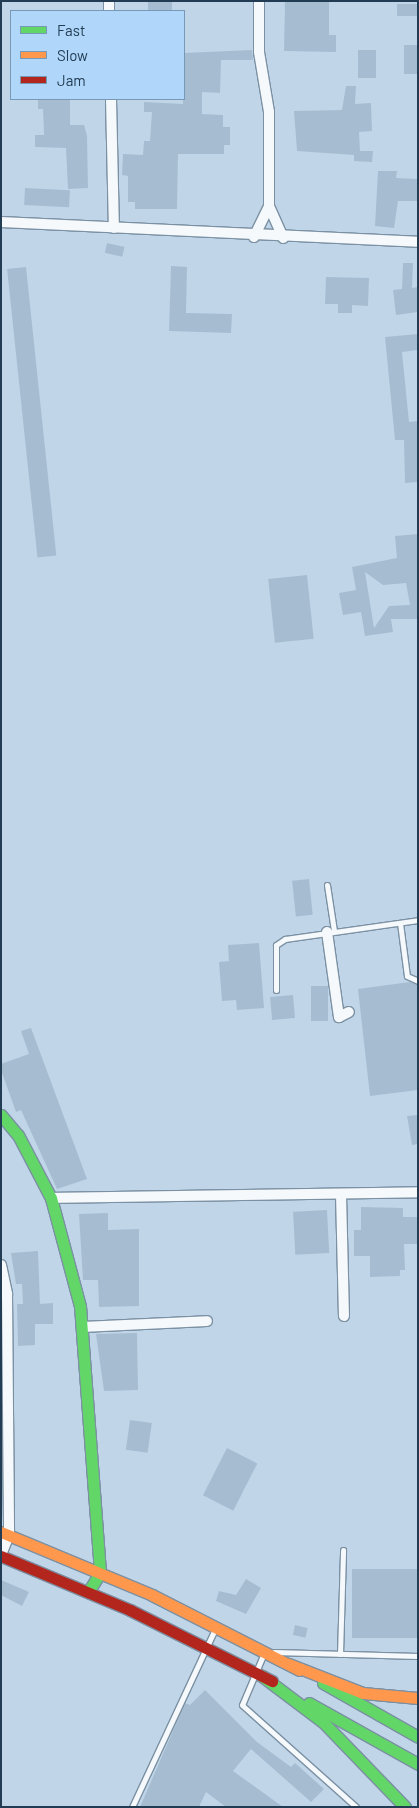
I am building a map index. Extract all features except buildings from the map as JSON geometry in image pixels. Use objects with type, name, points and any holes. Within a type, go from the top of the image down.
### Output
[{"type":"main road","points":[[1,1115],[18,1135],[51,1198],[82,1327],[100,1574],[88,1592]]},
{"type":"main road","points":[[5,1533],[100,1574],[265,1651],[418,1737]]},
{"type":"main road","points":[[1,1555],[88,1592],[205,1646],[418,1764]]},
{"type":"main road","points":[[289,1664],[363,1693],[418,1698]]},
{"type":"main road","points":[[258,1674],[323,1722],[405,1807]]},
{"type":"street","points":[[259,1],[259,52],[269,112],[269,206],[283,238]]},
{"type":"street","points":[[111,100],[114,228]]},
{"type":"street","points":[[254,237],[269,206]]},
{"type":"street","points":[[1,222],[254,237],[418,242]]},
{"type":"street","points":[[330,931],[340,1017],[348,1012]]},
{"type":"street","points":[[51,1198],[418,1192]]},
{"type":"street","points":[[341,1194],[344,1316]]},
{"type":"street","points":[[1,1265],[7,1294],[5,1533],[1,1555]]},
{"type":"street","points":[[82,1327],[207,1321]]},
{"type":"lane","points":[[327,885],[330,931]]},
{"type":"lane","points":[[276,990],[276,945],[330,931],[418,920]]},
{"type":"lane","points":[[400,923],[408,976],[418,981]]},
{"type":"lane","points":[[340,1654],[343,1550]]},
{"type":"lane","points":[[132,1807],[205,1646],[216,1627]]},
{"type":"lane","points":[[356,1807],[244,1709],[242,1697],[258,1674],[265,1651],[418,1656]]},
{"type":"traffic: fast","points":[[1,1115],[18,1135],[51,1198],[80,1306],[100,1573],[88,1592]]},
{"type":"traffic: fast","points":[[262,1676],[323,1722],[405,1807]]},
{"type":"traffic: fast","points":[[323,1683],[418,1737]]},
{"type":"traffic: fast","points":[[309,1703],[418,1764]]},
{"type":"traffic: slow","points":[[1,1532],[152,1595],[299,1670]]},
{"type":"traffic: slow","points":[[289,1664],[363,1693],[418,1698]]},
{"type":"traffic: jam","points":[[1,1556],[130,1610],[272,1681]]}]
